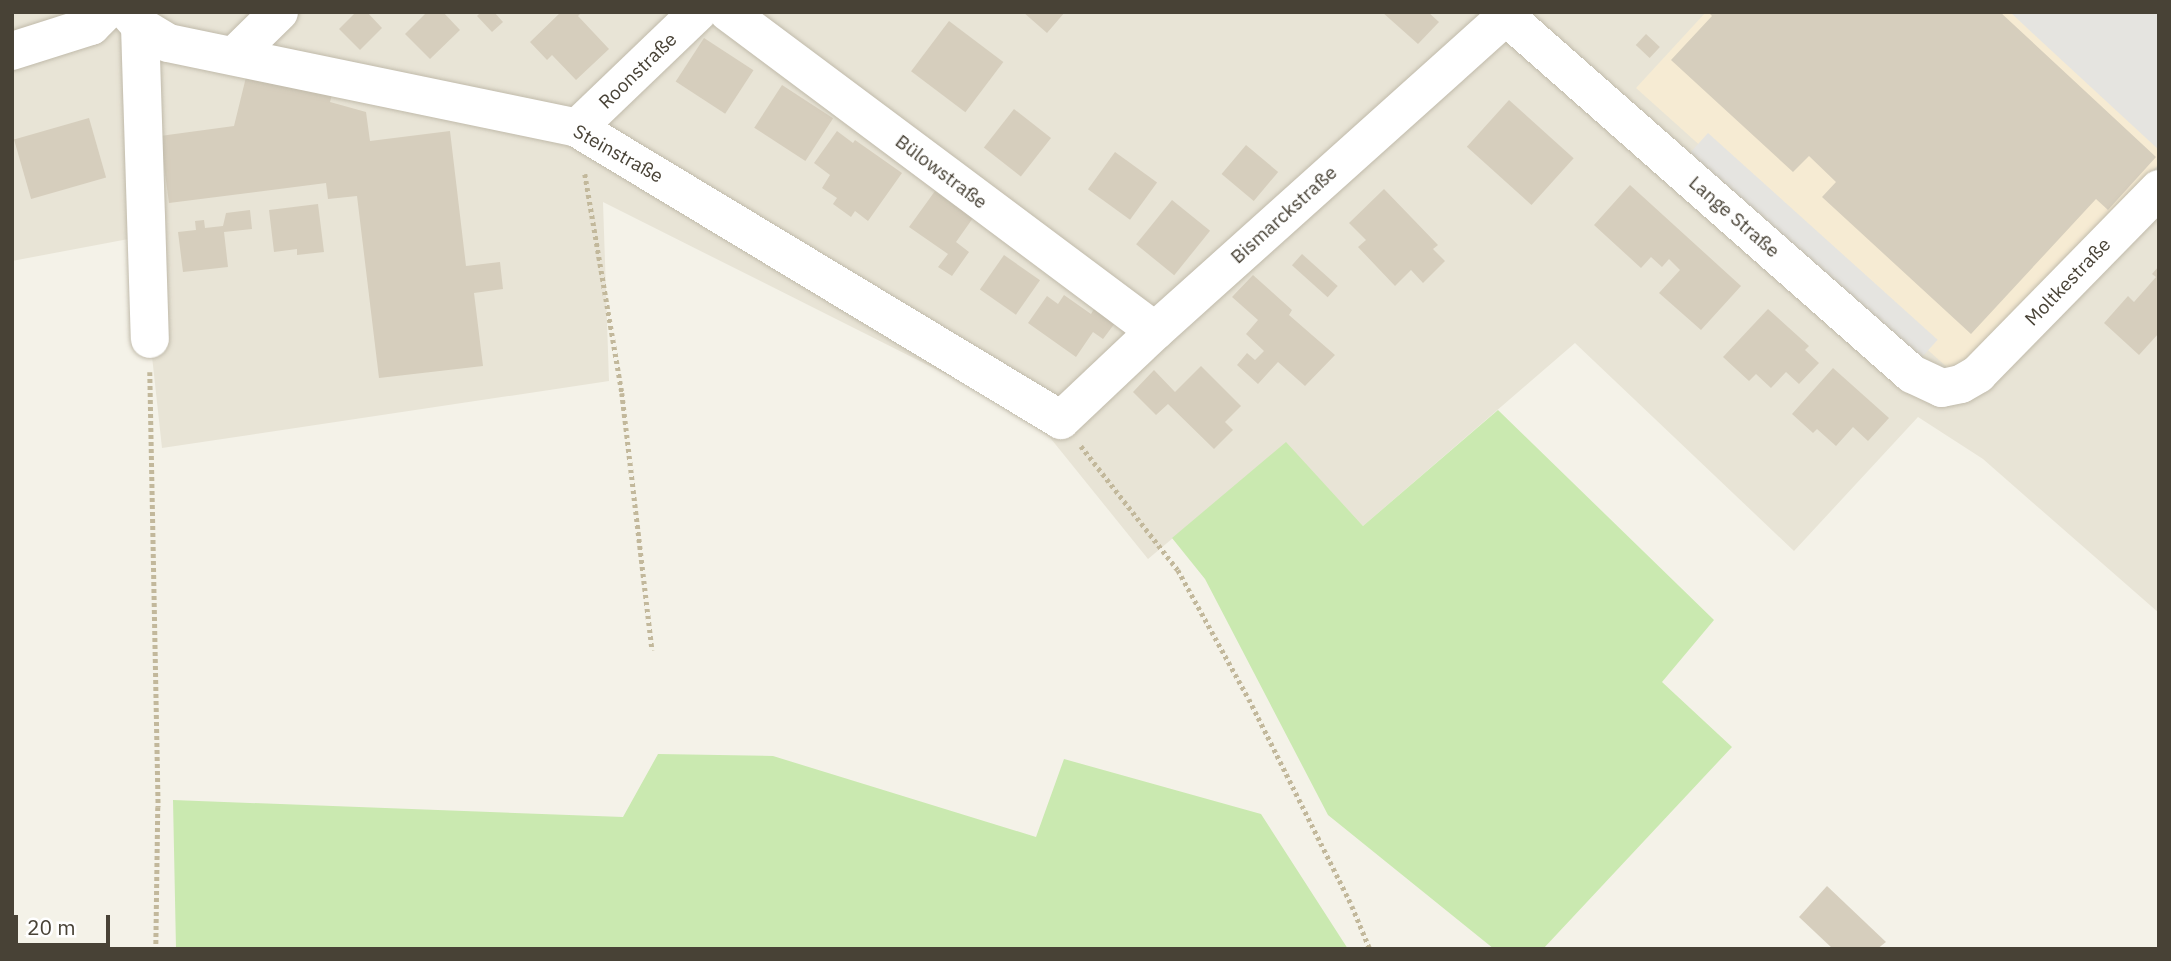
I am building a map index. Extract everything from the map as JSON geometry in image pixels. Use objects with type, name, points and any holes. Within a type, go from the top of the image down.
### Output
[{"type":"street","points":[[234,56],[279,12]]},
{"type":"street","name":"Roonstraße","points":[[577,128],[698,12]]},
{"type":"street","name":"Bülowstraße","points":[[728,12],[1155,331]]},
{"type":"street","name":"Bismarckstraße","points":[[1061,420],[1155,331],[1506,14]]},
{"type":"street","name":"Lange Straße","points":[[1506,14],[1912,374],[1942,388],[1962,384],[1978,374]]},
{"type":"street","points":[[12,51],[124,17],[150,340]]},
{"type":"street","name":"Steinstraße","points":[[124,17],[168,43],[577,128],[1061,420]]},
{"type":"street","name":"Moltkestraße","points":[[1978,374],[2159,189]]},
{"type":"path","points":[[577,128],[622,393],[652,650]]},
{"type":"path","points":[[150,340],[158,807],[156,949]]},
{"type":"path","points":[[1061,420],[1178,569],[1249,699],[1352,906],[1370,949]]},
{"type":"shaded area","points":[[12,12],[2159,12],[2159,613],[1983,459],[1918,417],[1794,551],[1575,343],[1363,526],[1286,443],[1148,559],[1035,419],[603,202],[609,381],[162,448],[139,237],[12,261]]},
{"type":"shaded area","points":[[1706,12],[2159,12],[2159,164],[1979,352],[1949,369],[1636,88]]},
{"type":"shaded area","points":[[2010,12],[2159,12],[2159,150],[2041,41]]},
{"type":"shaded area","points":[[1708,133],[1938,340],[1915,365],[1685,158]]},
{"type":"green space","points":[[1498,410],[1714,620],[1662,682],[1732,747],[1543,949],[1494,949],[1328,815],[1205,579],[1172,538],[1286,442],[1363,526]]},
{"type":"green space","points":[[658,754],[773,756],[1036,837],[1064,759],[1261,814],[1348,949],[176,949],[173,800],[623,817]]},
{"type":"building","points":[[356,12],[367,12],[382,28],[360,50],[339,29]]},
{"type":"building","points":[[427,12],[443,12],[460,30],[430,59],[405,34]]},
{"type":"building","points":[[481,12],[494,12],[503,22],[492,32],[477,16]]},
{"type":"building","points":[[561,12],[582,12],[578,16],[609,49],[576,80],[552,55],[547,60],[530,42]]},
{"type":"building","points":[[1023,12],[1065,12],[1047,33]]},
{"type":"building","points":[[1382,12],[1428,12],[1439,22],[1418,44]]},
{"type":"building","points":[[1708,12],[2000,12],[2156,157],[2108,210],[2096,199],[1971,334],[1822,197],[1836,182],[1809,156],[1793,172],[1671,60],[1712,16]]},
{"type":"building","points":[[949,21],[1003,62],[965,112],[911,71]]},
{"type":"building","points":[[1646,34],[1660,47],[1650,58],[1636,45]]},
{"type":"building","points":[[704,38],[753,70],[725,114],[676,82]]},
{"type":"building","points":[[248,69],[333,91],[330,102],[366,112],[370,141],[450,131],[466,266],[500,262],[503,289],[474,293],[483,366],[379,378],[357,196],[328,199],[326,183],[169,203],[160,136],[234,126]]},
{"type":"building","points":[[782,85],[833,118],[805,161],[754,128]]},
{"type":"building","points":[[1509,100],[1574,158],[1531,205],[1467,147]]},
{"type":"building","points":[[1014,109],[1051,138],[1021,177],[984,148]]},
{"type":"building","points":[[89,118],[106,178],[31,199],[14,139]]},
{"type":"building","points":[[837,131],[853,143],[855,140],[902,173],[868,221],[855,211],[851,217],[833,204],[837,198],[822,188],[830,175],[814,163]]},
{"type":"building","points":[[1246,145],[1278,172],[1254,201],[1222,174]]},
{"type":"building","points":[[1115,152],[1157,183],[1130,220],[1088,189]]},
{"type":"building","points":[[1630,185],[1741,286],[1701,330],[1659,293],[1680,270],[1669,259],[1662,267],[1651,257],[1641,268],[1594,225]]},
{"type":"building","points":[[1384,189],[1438,245],[1433,249],[1445,261],[1423,283],[1411,270],[1395,286],[1358,247],[1366,240],[1349,223]]},
{"type":"building","points":[[935,191],[973,218],[956,242],[969,252],[952,276],[938,267],[948,254],[909,227]]},
{"type":"building","points":[[1172,200],[1210,231],[1174,275],[1136,244]]},
{"type":"building","points":[[318,204],[324,252],[297,255],[297,249],[274,252],[269,210]]},
{"type":"building","points":[[250,210],[252,229],[224,232],[228,267],[183,272],[178,232],[196,230],[195,221],[204,220],[205,228],[223,226],[226,213]]},
{"type":"building","points":[[1302,254],[1338,286],[1328,297],[1292,265]]},
{"type":"building","points":[[1004,255],[1040,280],[1016,315],[980,289]]},
{"type":"building","points":[[2159,266],[2159,333],[2139,355],[2104,323],[2128,296],[2134,302],[2156,277],[2152,274]]},
{"type":"building","points":[[1253,275],[1292,310],[1289,315],[1335,355],[1305,386],[1278,362],[1258,384],[1237,365],[1247,353],[1255,360],[1264,351],[1246,334],[1258,320],[1232,297]]},
{"type":"building","points":[[1064,295],[1091,314],[1094,309],[1115,323],[1103,339],[1093,332],[1076,357],[1028,323],[1047,296],[1058,304]]},
{"type":"building","points":[[1768,309],[1809,346],[1805,350],[1819,363],[1799,384],[1786,372],[1771,388],[1756,374],[1749,381],[1723,357]]},
{"type":"building","points":[[1201,366],[1241,406],[1225,422],[1233,430],[1214,449],[1168,404],[1156,415],[1133,392],[1154,370],[1175,392]]},
{"type":"building","points":[[1833,368],[1889,418],[1868,441],[1853,427],[1836,446],[1817,429],[1813,433],[1792,414]]},
{"type":"building","points":[[1827,886],[1886,942],[1877,949],[1833,949],[1799,917]]}]
